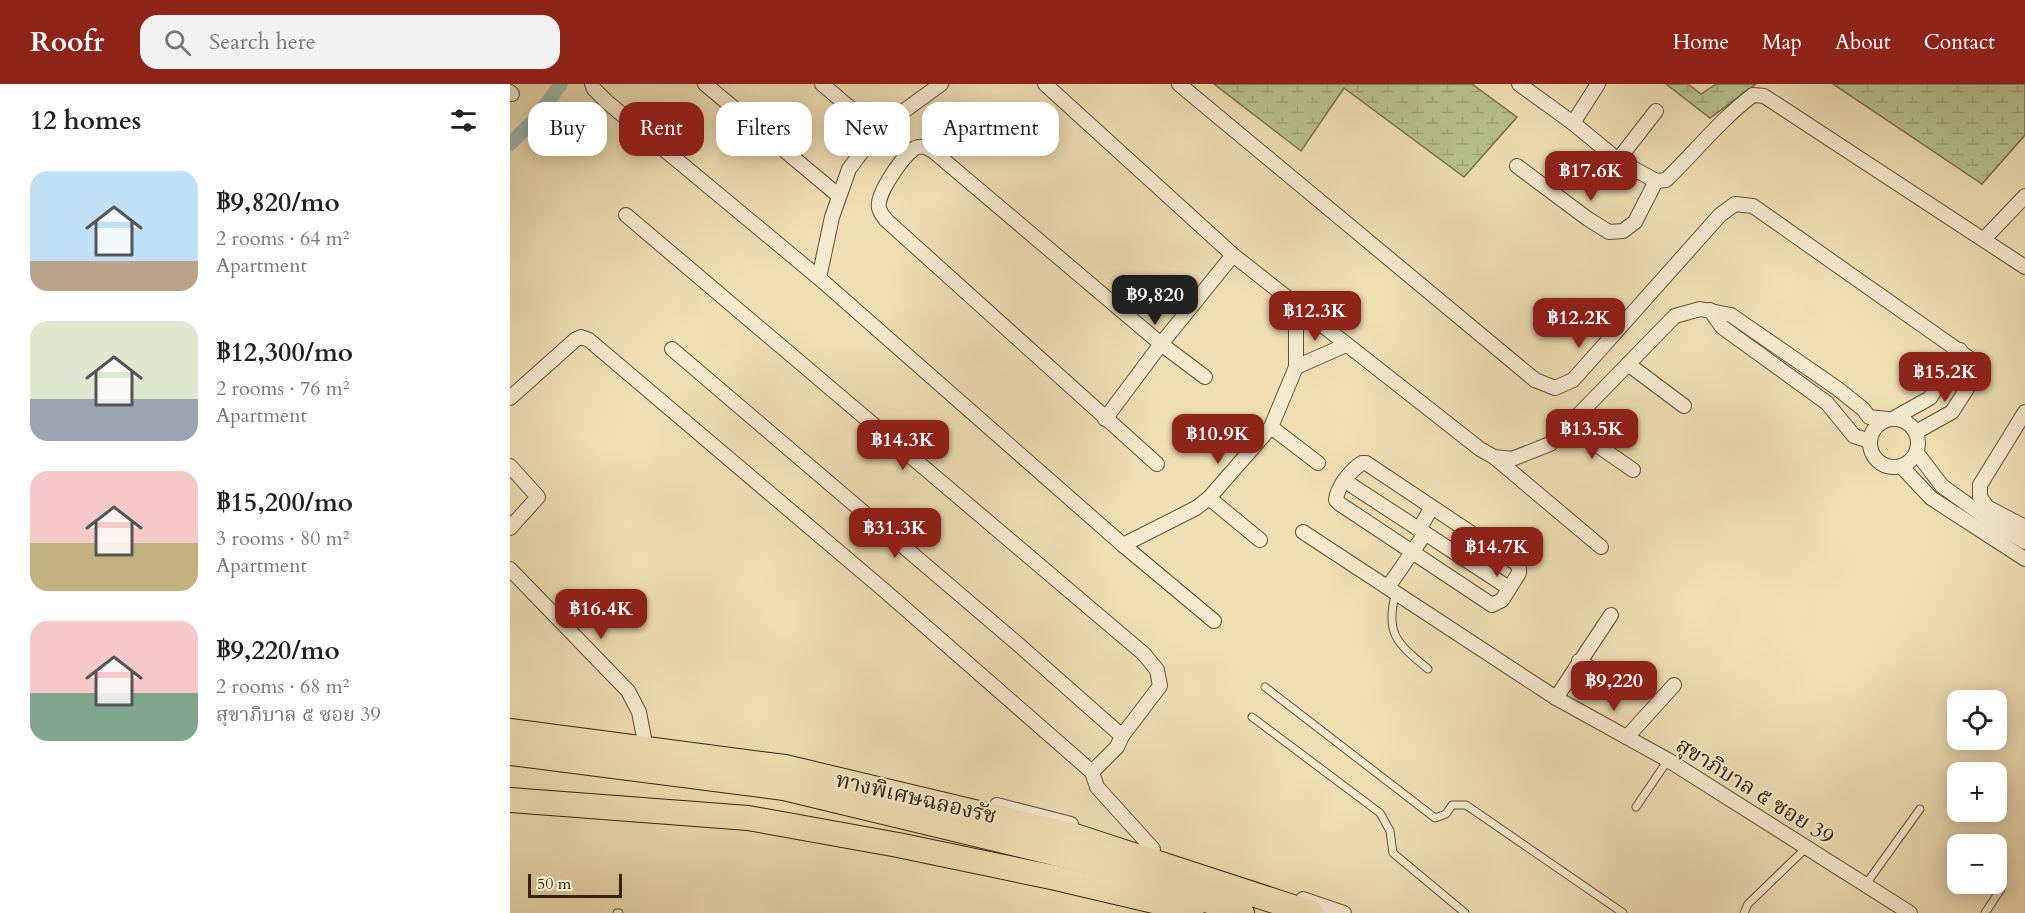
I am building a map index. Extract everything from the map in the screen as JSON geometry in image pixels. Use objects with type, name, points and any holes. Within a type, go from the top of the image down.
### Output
[{"type":"highway","name":"ทางพิเศษฉลองรัช","points":[[510,731],[785,768],[1075,836],[1311,913]]},
{"type":"highway","name":"ทางพิเศษฉลองรัช","points":[[510,753],[784,788],[1124,870],[1242,913]]},
{"type":"highway","points":[[510,800],[748,818],[932,852],[1165,902],[1203,913]]},
{"type":"street","points":[[592,84],[607,102],[819,278],[1123,545],[1214,621]]},
{"type":"street","points":[[705,84],[839,196]]},
{"type":"street","points":[[822,84],[843,102]]},
{"type":"street","points":[[1045,84],[1233,255],[1480,449],[1494,457],[1601,547]]},
{"type":"street","points":[[1179,84],[1536,380],[1555,388],[1573,380],[1720,215],[1735,204],[1752,206],[1969,357],[1974,367],[1973,379],[1952,412],[1916,432]]},
{"type":"street","points":[[1573,123],[1598,84]]},
{"type":"street","points":[[910,105],[936,85]]},
{"type":"street","points":[[1522,85],[1618,160],[1656,181],[1666,180],[1753,95],[1764,96],[2025,267]]},
{"type":"street","points":[[1618,160],[1656,111]]},
{"type":"street","points":[[1156,464],[886,220],[879,210],[879,199],[895,169],[916,148],[926,146],[1161,344],[1205,377]]},
{"type":"street","points":[[819,278],[832,217],[849,169],[859,156]]},
{"type":"street","points":[[1517,166],[1609,232],[1623,231],[1635,222],[1656,181]]},
{"type":"street","points":[[1984,239],[2025,196]]},
{"type":"street","points":[[626,215],[1144,654],[1157,670],[1160,686],[1122,736],[1117,747],[1092,772]]},
{"type":"street","points":[[1105,419],[1161,344],[1233,255]]},
{"type":"street","points":[[1123,545],[1196,508],[1209,498],[1271,427],[1296,367],[1296,304]]},
{"type":"street","points":[[1494,457],[1512,459],[1550,444],[1675,316],[1700,309],[1731,315],[1838,389],[1863,409],[1869,417],[1890,419],[1907,422],[1916,432],[1918,446],[1913,459],[1901,466],[1881,464],[1872,453],[1870,441],[1875,427],[1890,419],[1930,398],[1960,350]]},
{"type":"street","points":[[1710,310],[1722,327],[1827,403],[1854,436],[1870,441]]},
{"type":"street","points":[[510,398],[575,340],[581,337],[589,340],[885,591],[1092,772],[1097,786],[1153,849]]},
{"type":"street","points":[[1296,367],[1346,345]]},
{"type":"street","points":[[672,349],[1019,645],[1122,736]]},
{"type":"street","points":[[1779,369],[1789,353]]},
{"type":"street","points":[[1628,364],[1684,406]]},
{"type":"street","points":[[1827,403],[1838,389]]},
{"type":"street","points":[[2025,412],[1980,485],[1980,497],[1987,507],[2025,526]]},
{"type":"street","points":[[1568,425],[1633,470]]},
{"type":"street","points":[[1271,427],[1318,463]]},
{"type":"street","points":[[1917,453],[1942,486],[1995,524],[2025,542]]},
{"type":"street","points":[[1362,463],[1366,463],[1516,562],[1518,573],[1502,600],[1492,605],[1340,504],[1336,497],[1345,481],[1353,470],[1362,463]]},
{"type":"street","points":[[510,466],[538,497],[510,528]]},
{"type":"street","points":[[1901,466],[1931,498],[2025,559]]},
{"type":"street","points":[[1345,481],[1509,588]]},
{"type":"street","points":[[1209,498],[1260,540]]},
{"type":"street","points":[[1392,590],[1422,538],[1420,526],[1432,507]]},
{"type":"street","name":"สุขาภิบาล ๕ ซอย 39","points":[[1303,532],[1556,698],[1668,760],[1910,913]]},
{"type":"street","points":[[510,569],[628,691],[639,712],[644,738]]},
{"type":"street","points":[[1556,698],[1611,615]]},
{"type":"street","points":[[1579,661],[1611,681]]},
{"type":"street","points":[[1627,737],[1674,685]]},
{"type":"street","points":[[510,721],[795,760],[1048,817],[1153,849],[1344,913]]},
{"type":"lane","points":[[1392,590],[1392,628],[1401,646],[1428,669]]},
{"type":"lane","points":[[1265,687],[1435,818],[1446,814],[1452,805],[1466,805],[1623,913]]},
{"type":"lane","points":[[1252,717],[1380,813],[1390,831],[1393,853],[1465,913]]},
{"type":"lane","points":[[1635,807],[1668,760]]},
{"type":"lane","points":[[1866,884],[1920,809]]},
{"type":"lane","points":[[1744,913],[1748,904],[1806,848]]},
{"type":"lane","points":[[1985,913],[1998,894]]},
{"type":"green space","points":[[1214,84],[1472,84],[1517,117],[1464,177],[1344,88],[1301,151]]},
{"type":"green space","points":[[1666,84],[1688,84],[1701,94],[1716,84],[1756,84],[1710,118]]},
{"type":"green space","points":[[1833,84],[2025,84],[2025,135],[1982,184]]},
{"type":"waterway","points":[[510,144],[534,120],[561,84]]}]
